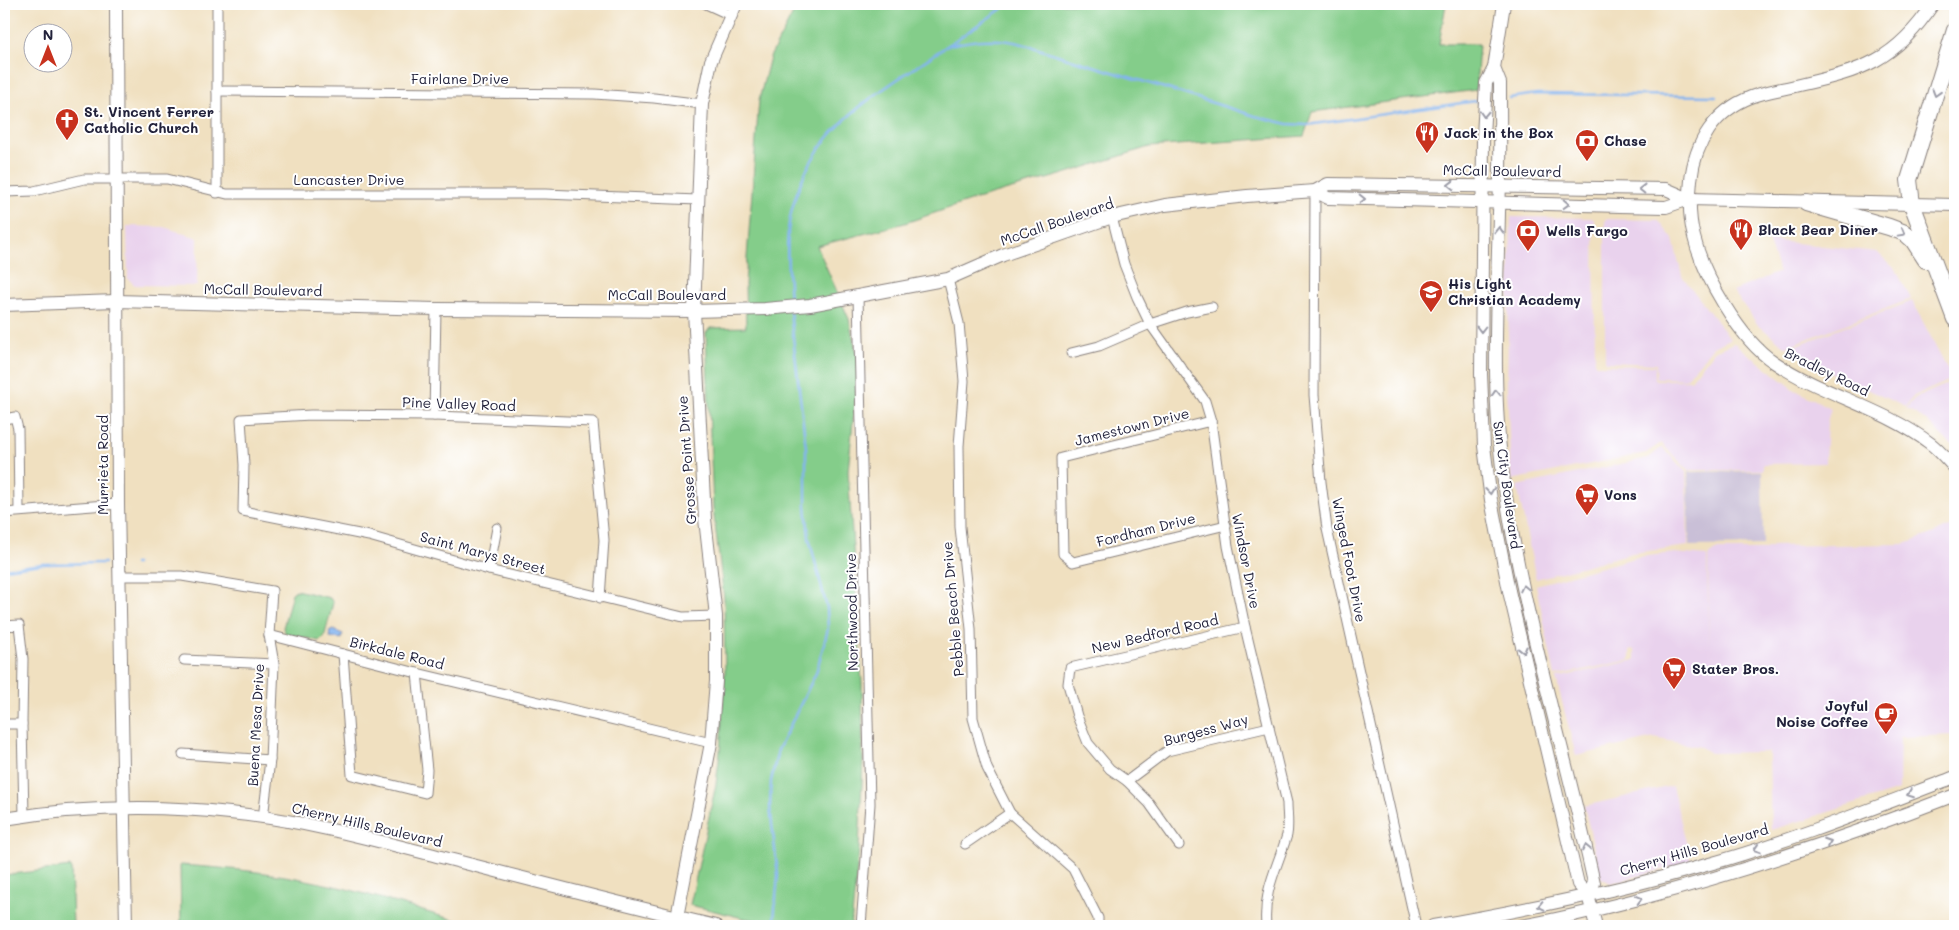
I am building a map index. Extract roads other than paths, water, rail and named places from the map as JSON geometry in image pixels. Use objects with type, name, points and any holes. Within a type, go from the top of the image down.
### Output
[{"type":"highway","points":[[1955,30],[1909,180],[1912,204],[1955,319]]},
{"type":"highway","points":[[1806,203],[1905,233],[1920,249],[1941,283]]},
{"type":"street","name":"Murrieta Road","points":[[116,4],[118,504],[126,926]]},
{"type":"street","points":[[217,4],[217,193]]},
{"type":"street","points":[[706,4],[733,9]]},
{"type":"street","name":"Sun City Boulevard","points":[[1504,4],[1494,68],[1486,83],[1482,202],[1482,410],[1491,500],[1509,591],[1578,884],[1588,895],[1596,926]]},
{"type":"street","name":"Bradley Road","points":[[1933,4],[1918,26],[1896,47],[1869,64],[1841,76],[1752,96],[1730,108],[1711,125],[1699,145],[1693,164],[1689,199],[1694,237],[1707,275],[1746,335],[1772,361],[1799,376],[1898,423],[1931,444],[1955,468]]},
{"type":"street","name":"Grosse Point Drive","points":[[677,917],[711,743],[715,702],[716,616],[705,519],[694,311],[702,104],[712,61],[733,9]]},
{"type":"street","name":"Sun City Boulevard","points":[[1494,68],[1500,83],[1500,202],[1496,375],[1504,482],[1524,585],[1594,883],[1588,895]]},
{"type":"street","name":"Fairlane Drive","points":[[217,91],[594,94],[654,98],[702,104]]},
{"type":"street","name":"Lancaster Drive","points":[[4,192],[34,190],[84,179],[167,179],[194,184],[217,193],[546,194],[698,200]]},
{"type":"street","name":"McCall Boulevard","points":[[4,305],[116,301],[436,309],[694,311],[765,309],[810,305],[948,279],[1003,255],[1112,217],[1165,205],[1315,191],[1328,184],[1666,190],[1689,199],[1955,205]]},
{"type":"street","name":"McCall Boulevard","points":[[1315,191],[1328,198],[1666,207],[1689,199]]},
{"type":"street","name":"Winged Foot Drive","points":[[1315,191],[1314,395],[1325,514],[1332,557],[1416,926]]},
{"type":"street","name":"Windsor Drive","points":[[1112,217],[1124,264],[1150,324],[1205,401],[1211,421],[1226,525],[1245,627],[1288,803],[1288,833],[1268,890],[1265,909],[1266,926]]},
{"type":"street","name":"Pebble Beach Drive","points":[[948,279],[959,323],[964,381],[959,446],[960,527],[971,629],[973,718],[987,768],[1010,813],[1074,869],[1098,918],[1098,926]]},
{"type":"street","name":"Northwood Drive","points":[[858,296],[870,804],[861,926]]},
{"type":"street","points":[[1071,353],[1100,346],[1150,324],[1187,312],[1212,308]]},
{"type":"street","points":[[434,416],[436,309]]},
{"type":"street","name":"Pine Valley Road","points":[[243,511],[244,465],[240,419],[311,416],[434,416],[593,422],[604,540],[600,598]]},
{"type":"street","points":[[4,419],[15,417],[18,429],[20,511]]},
{"type":"street","name":"Jamestown Drive","points":[[1073,562],[1063,554],[1060,458],[1211,421]]},
{"type":"street","points":[[4,513],[118,504]]},
{"type":"street","name":"Saint Marys Street","points":[[243,511],[369,536],[489,570],[683,617],[716,616]]},
{"type":"street","name":"Fordham Drive","points":[[1073,562],[1226,525]]},
{"type":"street","points":[[489,570],[497,528]]},
{"type":"street","points":[[119,576],[182,576],[272,591],[269,634]]},
{"type":"street","points":[[4,626],[19,625],[23,659],[24,816]]},
{"type":"street","name":"New Bedford Road","points":[[1127,781],[1110,769],[1088,743],[1077,716],[1068,684],[1070,668],[1245,627]]},
{"type":"street","name":"Birkdale Road","points":[[269,634],[417,673],[711,743]]},
{"type":"street","name":"Buena Mesa Drive","points":[[263,818],[270,760],[274,664],[269,634]]},
{"type":"street","points":[[344,654],[352,775],[425,793],[427,770],[417,673]]},
{"type":"street","points":[[184,660],[274,664]]},
{"type":"street","points":[[4,724],[22,724]]},
{"type":"street","name":"Burgess Way","points":[[1127,781],[1167,751],[1269,727]]},
{"type":"street","points":[[183,754],[270,760]]},
{"type":"street","name":"Cherry Hills Boulevard","points":[[1433,926],[1498,915],[1588,895],[1706,865],[1822,828],[1955,776]]},
{"type":"street","points":[[1127,781],[1149,803],[1179,845]]},
{"type":"street","points":[[1522,926],[1592,911],[1695,884],[1798,852],[1955,795]]},
{"type":"street","name":"Cherry Hills Boulevard","points":[[4,819],[74,810],[124,809],[199,810],[263,818],[333,830],[716,926]]},
{"type":"street","points":[[965,844],[1010,813]]},
{"type":"water","points":[[333,630],[343,634],[341,639],[330,637],[329,632]]},
{"type":"waterway","points":[[790,303],[787,253],[789,223],[796,194],[807,169],[820,148],[836,129],[874,96],[1009,4]]},
{"type":"waterway","points":[[949,45],[984,40],[1019,43],[1255,116],[1288,124],[1307,125],[1476,101]]},
{"type":"waterway","points":[[1509,98],[1537,94],[1716,96]]},
{"type":"waterway","points":[[774,919],[778,875],[770,807],[771,781],[778,750],[816,673],[828,629],[827,608],[809,538],[806,506],[806,448],[790,311]]},
{"type":"waterway","points":[[4,569],[42,564],[105,563]]},
{"type":"place","name":"St. Vincent Ferrer Catholic Church","points":[[67,141]]},
{"type":"place","name":"Jack in the Box","points":[[1427,154]]},
{"type":"place","name":"Chase","points":[[1587,162]]},
{"type":"place","name":"Black Bear Diner","points":[[1741,251]]},
{"type":"place","name":"Wells Fargo","points":[[1528,252]]},
{"type":"place","name":"His Light Christian Academy","points":[[1431,313]]},
{"type":"place","name":"Vons","points":[[1587,516]]},
{"type":"place","name":"Stater Bros.","points":[[1674,690]]},
{"type":"place","name":"Joyful Noise Coffee","points":[[1886,735]]}]
